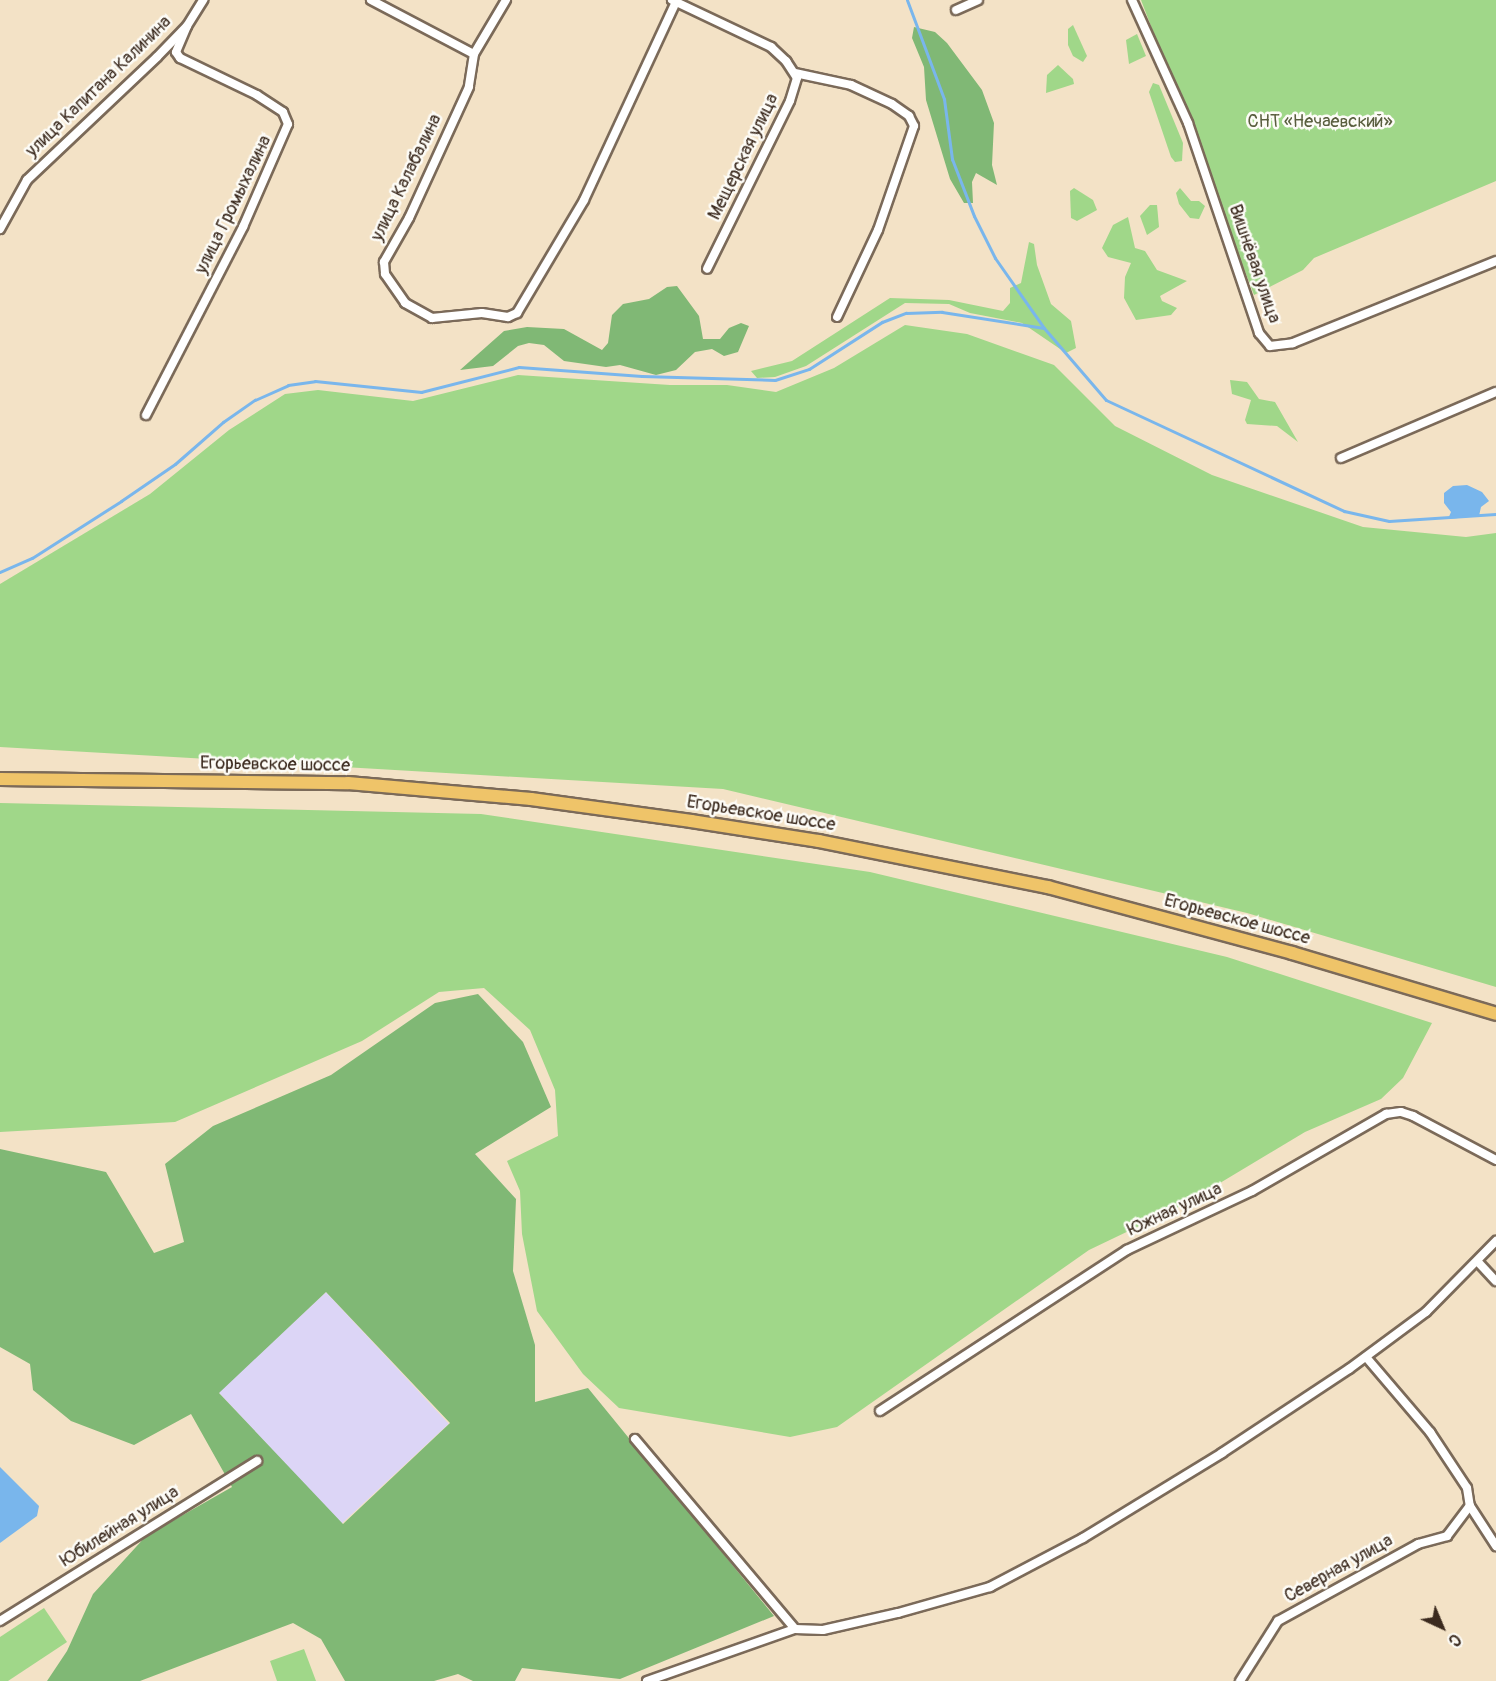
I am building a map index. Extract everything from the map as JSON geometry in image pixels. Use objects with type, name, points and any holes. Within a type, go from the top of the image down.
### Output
[{"type":"main road","name":"Егорьевское шоссе","points":[[0,779],[348,783],[531,799],[714,824],[829,843],[1048,887],[1292,953],[1496,1014]]},
{"type":"street","name":"улица Капитана Калинина","points":[[0,229],[27,180],[187,26],[203,0]]},
{"type":"street","points":[[371,0],[474,54]]},
{"type":"street","name":"улица Калабалина","points":[[506,0],[474,54],[469,87],[409,218],[389,250],[384,269],[405,303],[423,316],[443,318],[482,313],[508,317],[517,313],[584,200],[674,1]]},
{"type":"street","points":[[956,9],[978,0]]},
{"type":"street","name":"Вишнёвая улица","points":[[1132,0],[1188,123],[1259,333],[1270,346],[1293,343],[1496,261]]},
{"type":"street","points":[[674,1],[771,47],[795,73],[851,85],[898,108],[914,126],[878,230],[837,317]]},
{"type":"street","name":"улица Громыхалина","points":[[146,415],[243,227],[287,132],[286,118],[277,107],[180,58],[177,48],[187,26]]},
{"type":"street","name":"Мещерская улица","points":[[707,269],[790,101],[797,82],[795,73]]},
{"type":"street","points":[[1341,458],[1496,392]]},
{"type":"street","name":"Южная улица","points":[[880,1411],[1127,1250],[1252,1191],[1386,1114],[1401,1112],[1413,1116],[1496,1160]]},
{"type":"street","points":[[647,1681],[795,1629],[823,1630],[990,1587],[1083,1538],[1222,1453],[1366,1357],[1426,1312],[1478,1262],[1496,1241]]},
{"type":"street","points":[[1478,1262],[1496,1281]]},
{"type":"street","points":[[1366,1357],[1430,1432],[1467,1488],[1470,1506],[1496,1546]]},
{"type":"street","points":[[635,1439],[795,1629]]},
{"type":"street","name":"Юбилейная улица","points":[[0,1621],[257,1461]]},
{"type":"street","name":"Северная улица","points":[[1240,1681],[1278,1621],[1418,1544],[1446,1536],[1470,1506]]},
{"type":"shaded area","points":[[326,1292],[449,1424],[341,1524],[218,1392]]},
{"type":"green space","name":"СНТ «Нечаевский»","points":[[1141,0],[1496,0],[1496,181],[1314,258],[1303,270],[1254,295]]},
{"type":"green space","points":[[1073,25],[1087,56],[1083,62],[1073,56],[1068,45],[1068,29]]},
{"type":"green space","points":[[914,27],[935,32],[947,43],[982,90],[994,123],[992,165],[997,185],[976,173],[972,182],[973,203],[964,203],[950,179],[926,100],[924,67],[912,38]]},
{"type":"green space","points":[[1137,34],[1146,56],[1129,64],[1126,40]]},
{"type":"green space","points":[[1058,65],[1073,79],[1074,84],[1046,93],[1047,75]]},
{"type":"green space","points":[[1153,83],[1159,85],[1183,143],[1182,161],[1175,162],[1171,157],[1149,92]]},
{"type":"green space","points":[[1074,188],[1093,200],[1097,210],[1077,221],[1071,218],[1070,191]]},
{"type":"green space","points":[[1180,188],[1191,201],[1199,201],[1205,206],[1199,219],[1190,218],[1179,204],[1176,193]]},
{"type":"green space","points":[[1150,205],[1157,205],[1159,227],[1147,235],[1140,216]]},
{"type":"green space","points":[[1128,217],[1135,248],[1145,251],[1157,270],[1187,281],[1160,296],[1162,301],[1177,308],[1171,315],[1136,320],[1124,298],[1125,277],[1131,263],[1108,257],[1102,248],[1113,225]]},
{"type":"green space","points":[[1029,242],[1034,244],[1037,265],[1051,304],[1071,321],[1076,348],[1066,353],[1022,323],[970,313],[949,304],[905,303],[806,366],[775,377],[757,378],[751,371],[792,361],[890,298],[949,300],[1003,311],[1010,303],[1010,288],[1021,283]]},
{"type":"green space","points":[[677,286],[699,316],[703,339],[720,339],[729,328],[741,323],[749,326],[738,352],[724,356],[712,349],[695,352],[676,370],[656,375],[620,365],[606,367],[564,361],[544,345],[529,343],[518,346],[493,366],[460,370],[504,331],[527,327],[564,329],[602,350],[608,343],[612,315],[623,304],[649,299],[667,287]]},
{"type":"green space","points":[[905,325],[967,334],[1054,365],[1115,426],[1212,475],[1363,527],[1466,537],[1496,533],[1496,987],[1247,913],[723,789],[0,747],[0,584],[150,494],[229,430],[285,394],[318,390],[413,401],[518,375],[670,385],[727,385],[776,392],[834,368]]},
{"type":"green space","points":[[1230,380],[1247,382],[1259,399],[1275,402],[1298,442],[1277,426],[1247,424],[1245,420],[1251,400],[1232,394]]},
{"type":"green space","points":[[0,803],[481,814],[870,872],[1227,957],[1432,1023],[1403,1078],[1381,1099],[1305,1132],[1185,1204],[1089,1250],[837,1427],[790,1437],[619,1408],[583,1374],[537,1311],[522,1234],[520,1191],[507,1161],[558,1136],[555,1090],[530,1030],[484,988],[439,992],[362,1041],[175,1122],[0,1132]]},
{"type":"green space","points":[[478,994],[523,1042],[551,1107],[475,1154],[516,1199],[513,1271],[535,1345],[535,1402],[588,1388],[774,1616],[620,1679],[522,1668],[515,1681],[473,1681],[458,1674],[434,1681],[345,1681],[321,1639],[293,1623],[140,1681],[47,1681],[67,1651],[93,1594],[146,1536],[232,1487],[191,1414],[134,1445],[71,1421],[33,1390],[30,1364],[0,1347],[0,1149],[106,1172],[154,1253],[184,1242],[165,1164],[213,1126],[331,1075],[435,1003]],"holes":[[[326,1292],[450,1423],[343,1524],[219,1393]]]},
{"type":"green space","points":[[44,1608],[67,1642],[8,1681],[0,1681],[0,1637]]},
{"type":"green space","points":[[304,1649],[316,1681],[277,1681],[270,1661]]},
{"type":"water","points":[[1467,485],[1482,492],[1489,501],[1481,507],[1479,516],[1448,519],[1451,512],[1444,503],[1444,493],[1453,486]]},
{"type":"water","points":[[0,1467],[39,1506],[37,1516],[0,1543]]},
{"type":"waterway","points":[[907,0],[944,99],[952,159],[974,216],[995,258],[1044,328],[1106,400],[1344,511],[1389,521],[1496,514]]},
{"type":"waterway","points":[[0,572],[32,558],[121,501],[175,464],[223,422],[255,400],[288,385],[315,381],[421,392],[519,367],[642,376],[775,380],[809,369],[882,322],[906,313],[942,312],[1044,328]]}]
